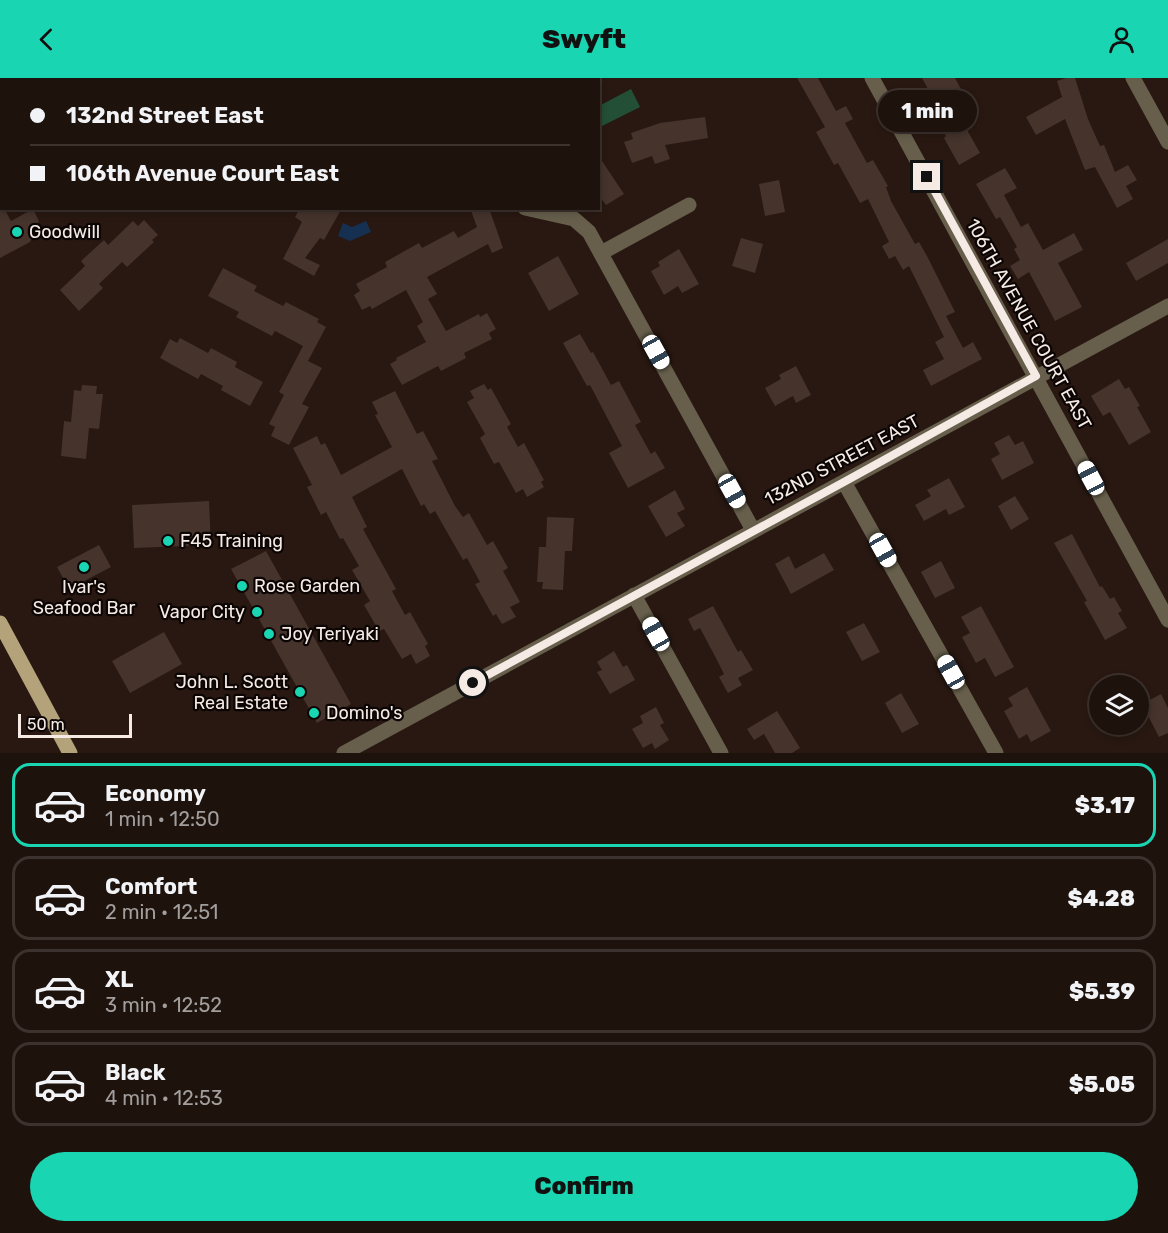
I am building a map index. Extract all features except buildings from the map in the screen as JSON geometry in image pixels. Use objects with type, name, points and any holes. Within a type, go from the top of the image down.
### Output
[{"type":"main road","points":[[0,623],[70,753]]},
{"type":"street","name":"106TH AVENUE COURT EAST","points":[[872,78],[1168,620]]},
{"type":"street","points":[[1133,78],[1168,142]]},
{"type":"street","points":[[601,254],[689,205]]},
{"type":"street","points":[[535,210],[565,216],[586,228],[753,530]]},
{"type":"street","name":"132ND STREET EAST","points":[[344,753],[1168,306]]},
{"type":"street","points":[[844,482],[996,753]]},
{"type":"street","points":[[634,595],[721,753]]},
{"type":"green space","points":[[631,89],[640,107],[602,126],[600,105]]},
{"type":"water","points":[[366,221],[371,232],[350,241],[338,236],[343,223],[352,227]]},
{"type":"place","name":"Goodwill","points":[[17,232]]},
{"type":"place","name":"F45 Training","points":[[168,541]]},
{"type":"place","name":"Ivar's Seafood Bar","points":[[84,567]]},
{"type":"place","name":"Rose Garden","points":[[242,586]]},
{"type":"place","name":"Vapor City","points":[[257,612]]},
{"type":"place","name":"Joy Teriyaki","points":[[269,634]]},
{"type":"place","name":"John L. Scott Real Estate","points":[[300,692]]},
{"type":"place","name":"Domino's","points":[[314,713]]},
{"type":"route","points":[[473,683],[1036,376],[927,177]]}]
